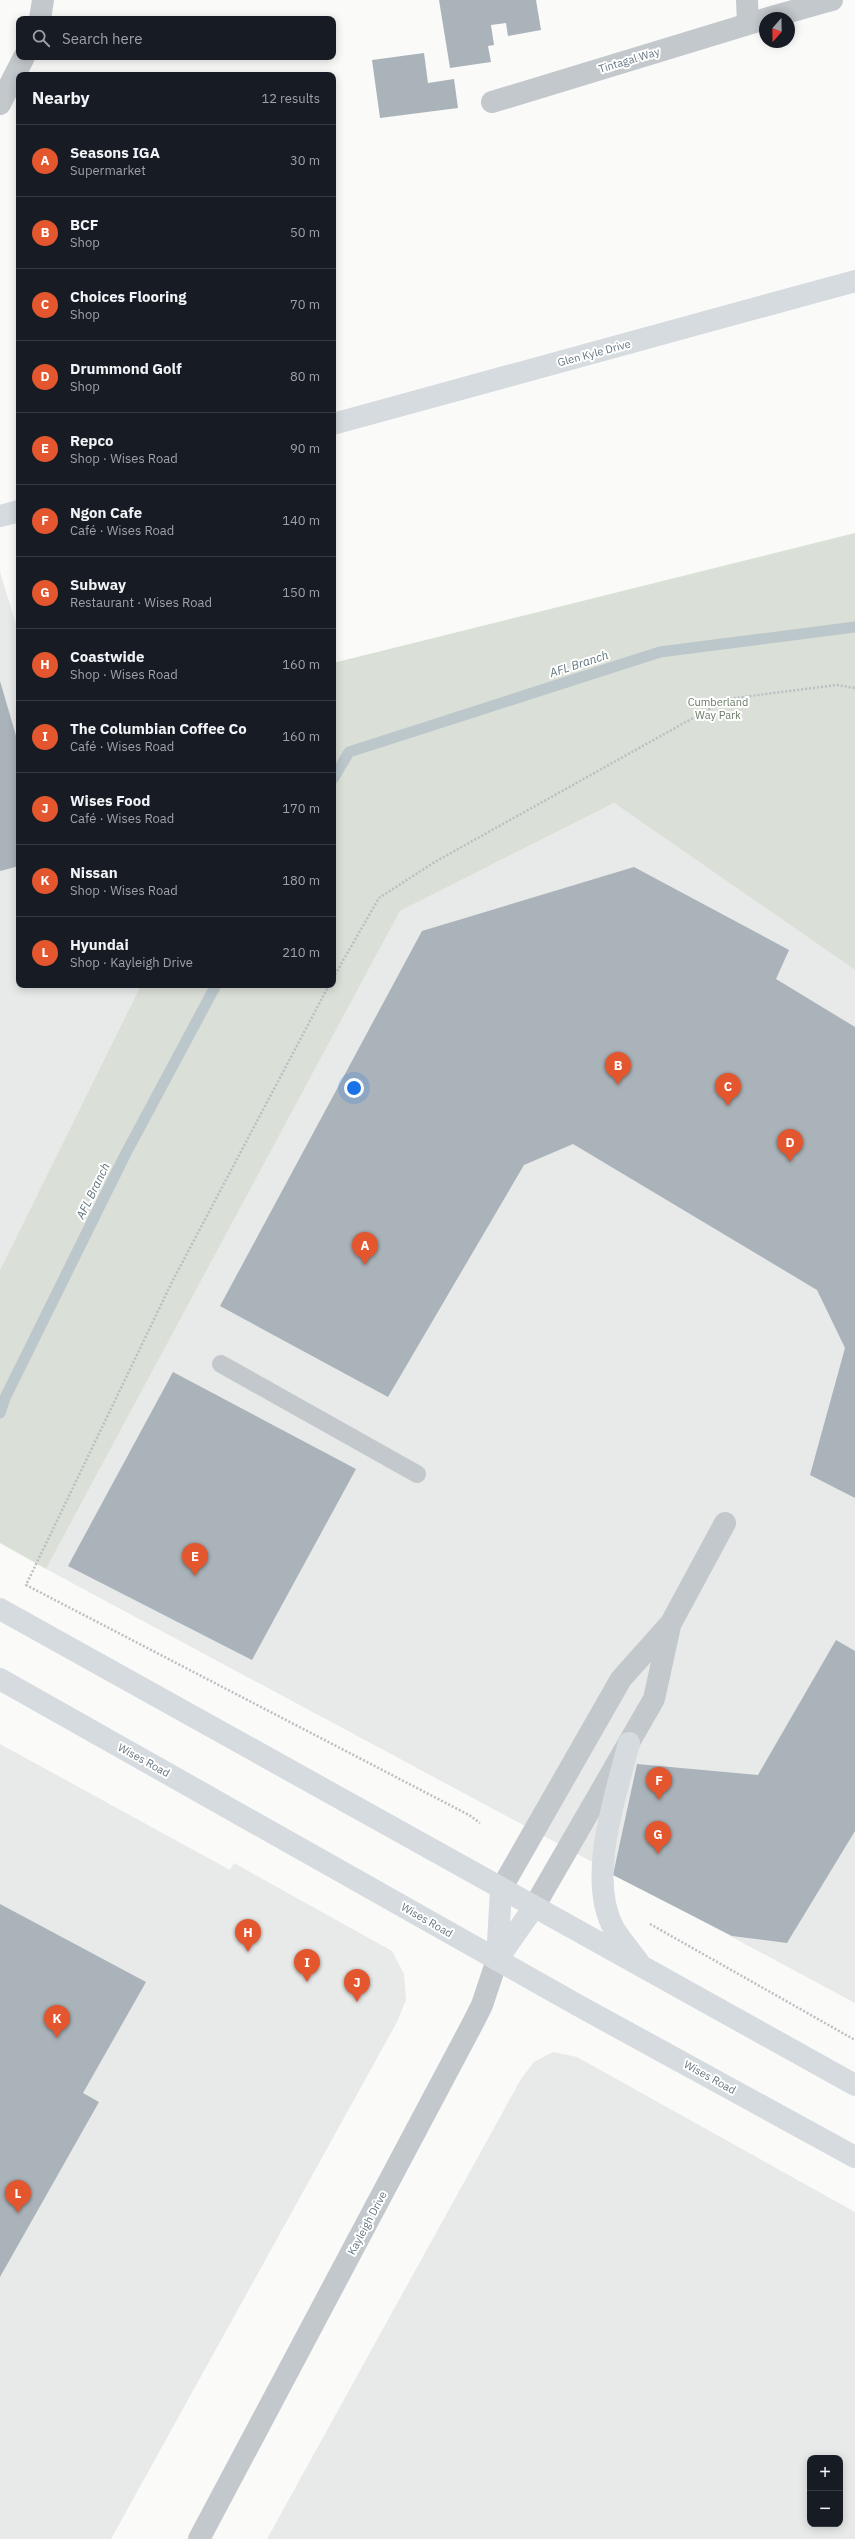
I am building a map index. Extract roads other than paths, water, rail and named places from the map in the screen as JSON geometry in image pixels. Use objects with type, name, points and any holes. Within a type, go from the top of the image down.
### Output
[{"type":"main road","name":"Glen Kyle Drive","points":[[336,423],[855,281]]},
{"type":"main road","points":[[0,516],[16,512]]},
{"type":"main road","points":[[0,1609],[855,2085]]},
{"type":"main road","name":"Wises Road","points":[[0,1679],[497,1960],[855,2157]]},
{"type":"main road","points":[[629,1743],[606,1838],[602,1892],[614,1928],[643,1967]]},
{"type":"main road","points":[[497,1960],[501,1889]]},
{"type":"main road","name":"Kayleigh Drive","points":[[497,1960],[534,1907]]},
{"type":"street","points":[[40,16],[43,0]]},
{"type":"street","points":[[747,0],[759,18]]},
{"type":"street","name":"Tintagal Way","points":[[789,12],[832,0]]},
{"type":"street","name":"Tintagal Way","points":[[492,102],[759,20]]},
{"type":"street","points":[[16,72],[22,60]]},
{"type":"street","points":[[0,104],[16,73]]},
{"type":"street","points":[[501,1889],[621,1679],[671,1623],[725,1523]]},
{"type":"street","points":[[534,1907],[654,1699],[671,1623]]},
{"type":"street","name":"Kayleigh Drive","points":[[199,2539],[473,2023],[482,2005],[497,1960]]},
{"type":"lane","points":[[221,1364],[417,1474]]},
{"type":"waterway","name":"AFL Branch","points":[[336,774],[349,752],[660,652],[855,627]]},
{"type":"waterway","name":"AFL Branch","points":[[0,1413],[5,1398],[125,1155],[214,988]]},
{"type":"place","name":"BCF","points":[[618,1085]]},
{"type":"place","name":"Choices Flooring","points":[[728,1106]]},
{"type":"place","name":"Drummond Golf","points":[[790,1162]]},
{"type":"place","name":"Seasons IGA","points":[[365,1265]]},
{"type":"place","name":"Repco","points":[[195,1576]]},
{"type":"place","name":"Ngon Cafe","points":[[659,1800]]},
{"type":"place","name":"Subway","points":[[658,1854]]},
{"type":"place","name":"Coastwide","points":[[248,1952]]},
{"type":"place","name":"The Columbian Coffee Co","points":[[307,1982]]},
{"type":"place","name":"Wises Food","points":[[357,2002]]},
{"type":"place","name":"Nissan","points":[[57,2038]]},
{"type":"place","name":"Hyundai","points":[[18,2213]]},
{"type":"park label","name":"Cumberland Way Park","points":[[718,708]]}]
